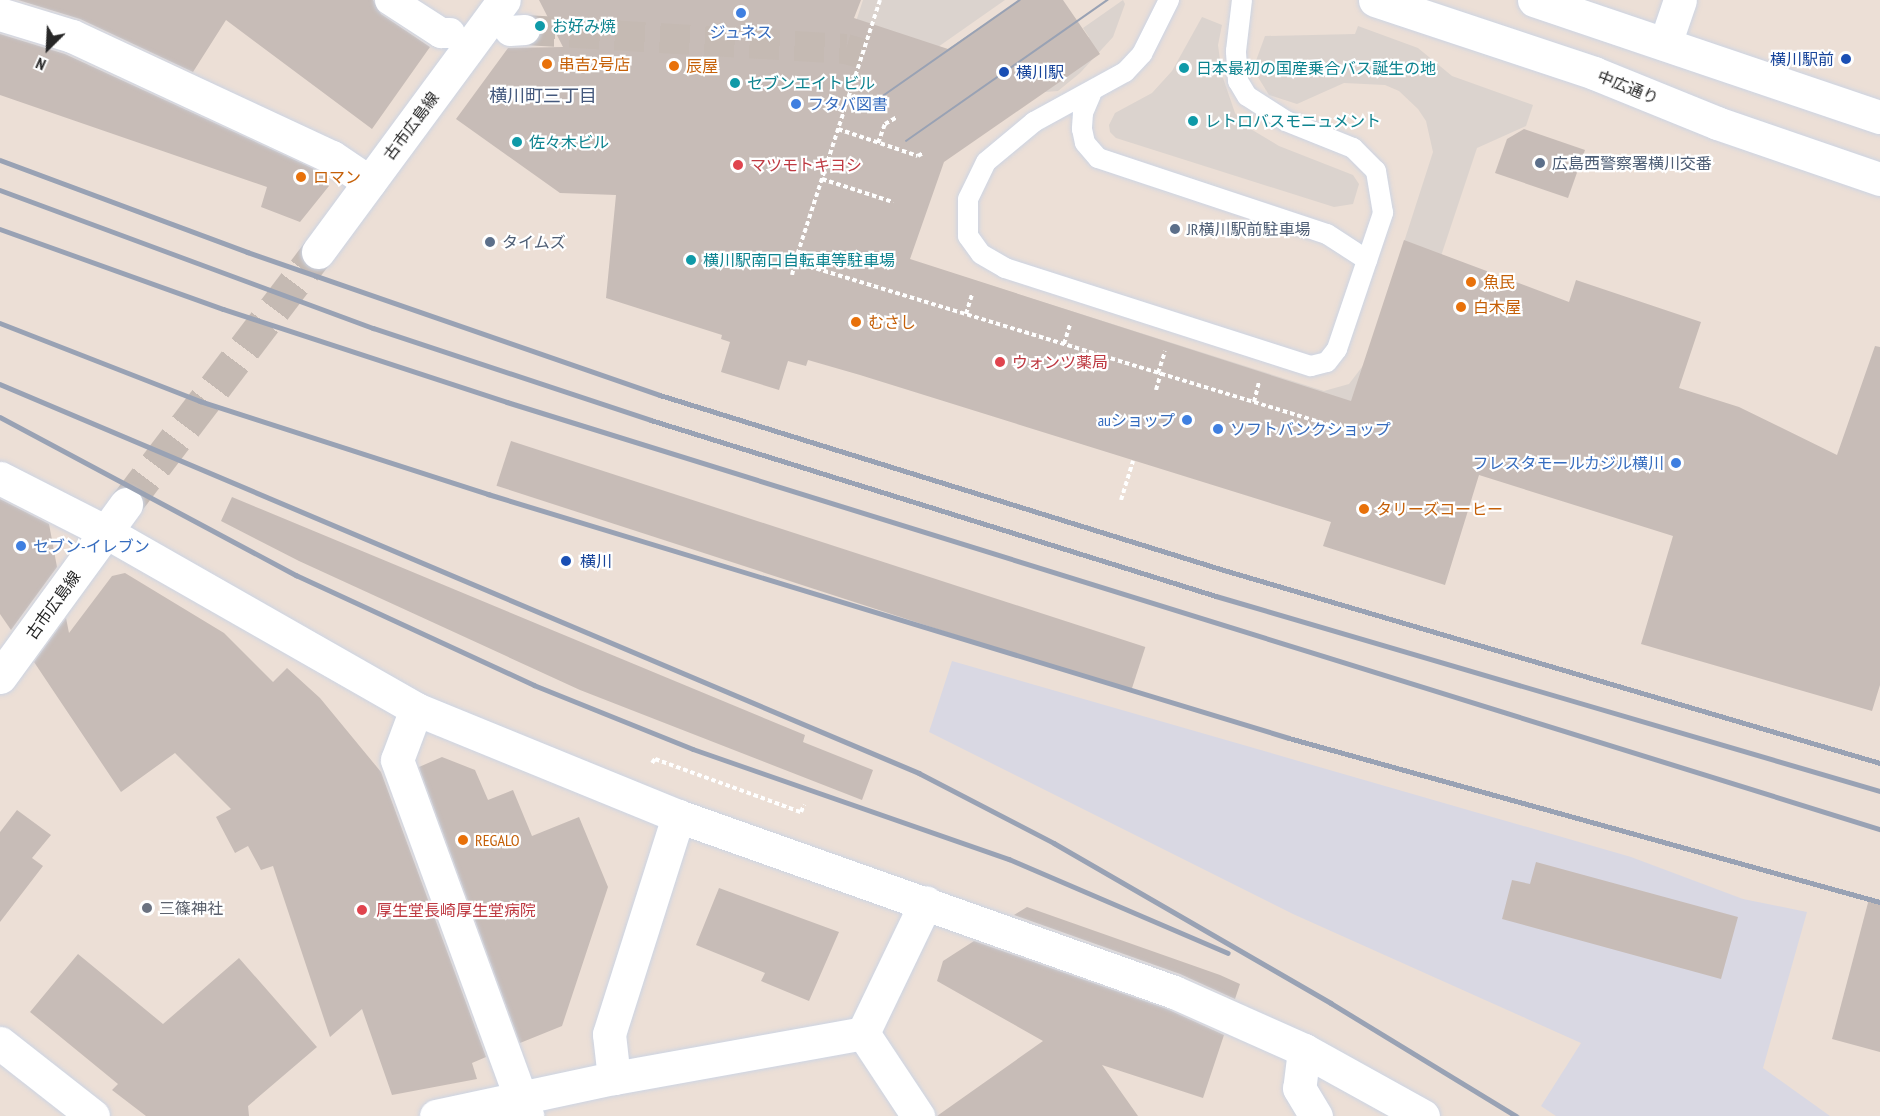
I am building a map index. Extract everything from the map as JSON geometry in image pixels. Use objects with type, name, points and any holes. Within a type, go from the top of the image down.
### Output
[{"type":"street","points":[[390,0],[441,33],[450,33]]},
{"type":"street","name":"中広通り","points":[[1375,0],[1594,73],[1717,123],[1880,179]]},
{"type":"street","points":[[1534,0],[1880,117]]},
{"type":"street","points":[[1665,44],[1680,0]]},
{"type":"street","points":[[0,14],[72,36],[332,157],[369,182]]},
{"type":"street","name":"古市広島線","points":[[318,252],[369,182],[513,20]]},
{"type":"street","points":[[0,478],[106,532],[416,709],[678,816],[926,902],[1174,992],[1304,1050],[1423,1116]]},
{"type":"street","name":"古市広島線","points":[[0,677],[126,504]]},
{"type":"street","points":[[416,709],[397,760],[525,1107]]},
{"type":"street","points":[[614,1078],[609,1034],[678,816]]},
{"type":"street","points":[[863,1033],[926,902]]},
{"type":"street","points":[[436,1116],[525,1107],[614,1078],[863,1033]]},
{"type":"street","points":[[863,1033],[918,1116]]},
{"type":"street","points":[[0,1043],[93,1116]]},
{"type":"street","points":[[1304,1050],[1299,1088],[1316,1116]]},
{"type":"lane","points":[[1169,0],[1133,64],[1091,94],[1034,122],[1005,142],[975,178],[966,214],[969,236],[981,254],[1005,268],[1311,366],[1327,362],[1337,349],[1383,213],[1376,171],[1353,148],[1286,122],[1246,96],[1238,81],[1236,51],[1242,0]]},
{"type":"lane","points":[[1091,94],[1083,113],[1082,129],[1085,143],[1098,158],[1327,234],[1366,260]]},
{"type":"path","points":[[878,143],[885,124],[897,117]]},
{"type":"path","points":[[838,129],[918,156],[923,153]]},
{"type":"path","points":[[822,179],[892,202]]},
{"type":"path","points":[[792,275],[795,262]]},
{"type":"path","points":[[966,314],[972,294]]},
{"type":"path","points":[[1064,344],[1070,324]]},
{"type":"path","points":[[1156,390],[1165,351]]},
{"type":"path","points":[[1254,402],[1261,377]]},
{"type":"path","points":[[1121,500],[1133,461]]},
{"type":"path","points":[[655,759],[801,812],[804,805]]},
{"type":"shaded area","points":[[863,0],[1005,0],[878,89],[923,153],[1089,37],[1083,28],[1123,0],[1125,4],[1113,37],[1080,73],[1058,91],[1032,93],[937,158],[898,256],[1324,391],[1349,384],[1365,363],[1433,152],[1426,121],[1418,109],[1399,91],[1385,85],[1344,83],[1297,104],[1269,95],[1253,69],[1265,36],[1355,34],[1358,26],[1418,48],[1452,76],[1533,105],[1526,126],[1477,148],[1378,445],[776,267]]},
{"type":"shaded area","points":[[1202,17],[1222,25],[1218,45],[1222,75],[1235,113],[1244,125],[1279,146],[1353,175],[1359,184],[1353,204],[1334,207],[1116,138],[1110,132],[1109,125],[1115,113],[1152,93],[1172,71]]},
{"type":"shaded area","points":[[952,661],[1631,857],[1743,899],[1807,912],[1763,1068],[1830,1116],[1556,1116],[1541,1106],[1581,1043],[1293,914],[929,732]]},
{"type":"building","points":[[18,0],[373,0],[381,14],[430,47],[372,129],[226,20],[193,72],[80,19]]},
{"type":"building","points":[[539,0],[861,0],[854,18],[948,49],[1020,0],[1063,0],[1100,54],[944,162],[910,259],[1351,401],[1404,240],[1569,302],[1576,280],[1701,322],[1679,388],[1739,407],[1837,455],[1875,346],[1880,347],[1880,685],[1872,711],[1641,644],[1673,536],[1479,475],[1445,585],[1323,546],[1331,522],[860,375],[808,360],[806,366],[788,361],[779,390],[721,372],[730,342],[721,339],[722,335],[606,298],[616,195],[560,193],[456,119],[508,48],[563,47]]},
{"type":"building","points":[[0,34],[65,54],[323,173],[329,186],[300,222],[261,207],[267,187],[0,95]]},
{"type":"building","points":[[1524,129],[1585,150],[1568,198],[1495,173],[1507,139]]},
{"type":"building","points":[[511,441],[1145,647],[1131,692],[496,486]]},
{"type":"building","points":[[232,497],[805,735],[803,742],[873,770],[862,800],[580,690],[299,561],[221,521]]},
{"type":"building","points":[[0,499],[49,524],[57,567],[11,630],[0,614]]},
{"type":"building","points":[[125,573],[224,633],[273,682],[287,668],[320,698],[381,772],[486,1057],[472,1063],[477,1079],[392,1095],[362,1009],[330,1037],[273,866],[261,870],[248,846],[235,853],[216,817],[231,809],[175,753],[121,792],[34,662],[66,618],[69,633],[112,576]]},
{"type":"building","points":[[442,757],[475,770],[488,800],[513,790],[532,836],[579,817],[608,887],[562,1026],[520,1043],[419,767]]},
{"type":"building","points":[[17,810],[51,835],[32,858],[43,866],[0,922],[0,832]]},
{"type":"building","points":[[1536,862],[1738,917],[1721,979],[1502,919],[1512,880],[1530,884]]},
{"type":"building","points":[[719,888],[839,932],[809,1001],[761,981],[765,973],[696,945]]},
{"type":"building","points":[[1869,899],[1880,901],[1880,1052],[1832,1039]]},
{"type":"building","points":[[1027,907],[1220,975],[1240,984],[1235,999],[1180,974],[1014,915]]},
{"type":"building","points":[[974,941],[1167,1009],[1224,1035],[1203,1098],[1102,1065],[1138,1116],[937,1116],[1043,1041],[937,981],[943,961]]},
{"type":"building","points":[[78,954],[163,1024],[239,958],[317,1047],[248,1106],[249,1116],[146,1116],[112,1090],[118,1084],[30,1012]]},
{"type":"tunnel","points":[[525,30],[846,49],[863,54]]},
{"type":"tunnel","points":[[126,504],[318,252]]},
{"type":"tram line","points":[[877,100],[1020,0]]},
{"type":"tram line","points":[[906,141],[1107,0]]},
{"type":"railway","points":[[0,160],[247,252],[660,395],[1224,570],[1880,763]]},
{"type":"railway","points":[[0,190],[373,328],[651,420],[1216,596],[1880,791]]},
{"type":"railway","points":[[0,229],[223,309],[507,402],[1880,829]]},
{"type":"railway","points":[[0,323],[200,401],[488,494],[1289,738],[1880,902]]},
{"type":"railway","points":[[0,384],[919,773],[1054,843],[1331,1003],[1516,1116]]},
{"type":"railway","points":[[0,417],[296,575],[534,685],[693,749],[1009,859],[1228,953]]},
{"type":"place","name":"ジュネス","points":[[741,13]]},
{"type":"place","name":"お好み焼","points":[[540,26]]},
{"type":"place","name":"横川駅前","points":[[1846,59]]},
{"type":"place","name":"串吉2号店","points":[[547,64]]},
{"type":"place","name":"辰屋","points":[[674,66]]},
{"type":"place","name":"日本最初の国産乗合バス誕生の地","points":[[1184,68]]},
{"type":"place","name":"横川駅","points":[[1004,72]]},
{"type":"place","name":"セブンエイトビル","points":[[735,83]]},
{"type":"place","name":"フタバ図書","points":[[796,104]]},
{"type":"place","name":"レトロバスモニュメント","points":[[1193,121]]},
{"type":"place","name":"佐々木ビル","points":[[517,142]]},
{"type":"place","name":"広島西警察署横川交番","points":[[1540,163]]},
{"type":"place","name":"マツモトキヨシ","points":[[738,165]]},
{"type":"place","name":"ロマン","points":[[301,177]]},
{"type":"place","name":"JR横川駅前駐車場","points":[[1175,229]]},
{"type":"place","name":"タイムズ","points":[[490,242]]},
{"type":"place","name":"横川駅南口自転車等駐車場","points":[[691,260]]},
{"type":"place","name":"魚民","points":[[1471,282]]},
{"type":"place","name":"白木屋","points":[[1461,307]]},
{"type":"place","name":"むさし","points":[[856,322]]},
{"type":"place","name":"ウォンツ薬局","points":[[1000,362]]},
{"type":"place","name":"auショップ","points":[[1187,420]]},
{"type":"place","name":"ソフトバンクショップ","points":[[1218,429]]},
{"type":"place","name":"フレスタモールカジル横川","points":[[1676,463]]},
{"type":"place","name":"タリーズコーヒー","points":[[1364,509]]},
{"type":"place","name":"セブン-イレブン","points":[[21,546]]},
{"type":"place","name":"横川","points":[[566,561]]},
{"type":"place","name":"REGALO","points":[[463,840]]},
{"type":"place","name":"三篠神社","points":[[147,908]]},
{"type":"place","name":"厚生堂長崎厚生堂病院","points":[[362,910]]},
{"type":"district","name":"横川町三丁目","points":[[543,96]]}]
